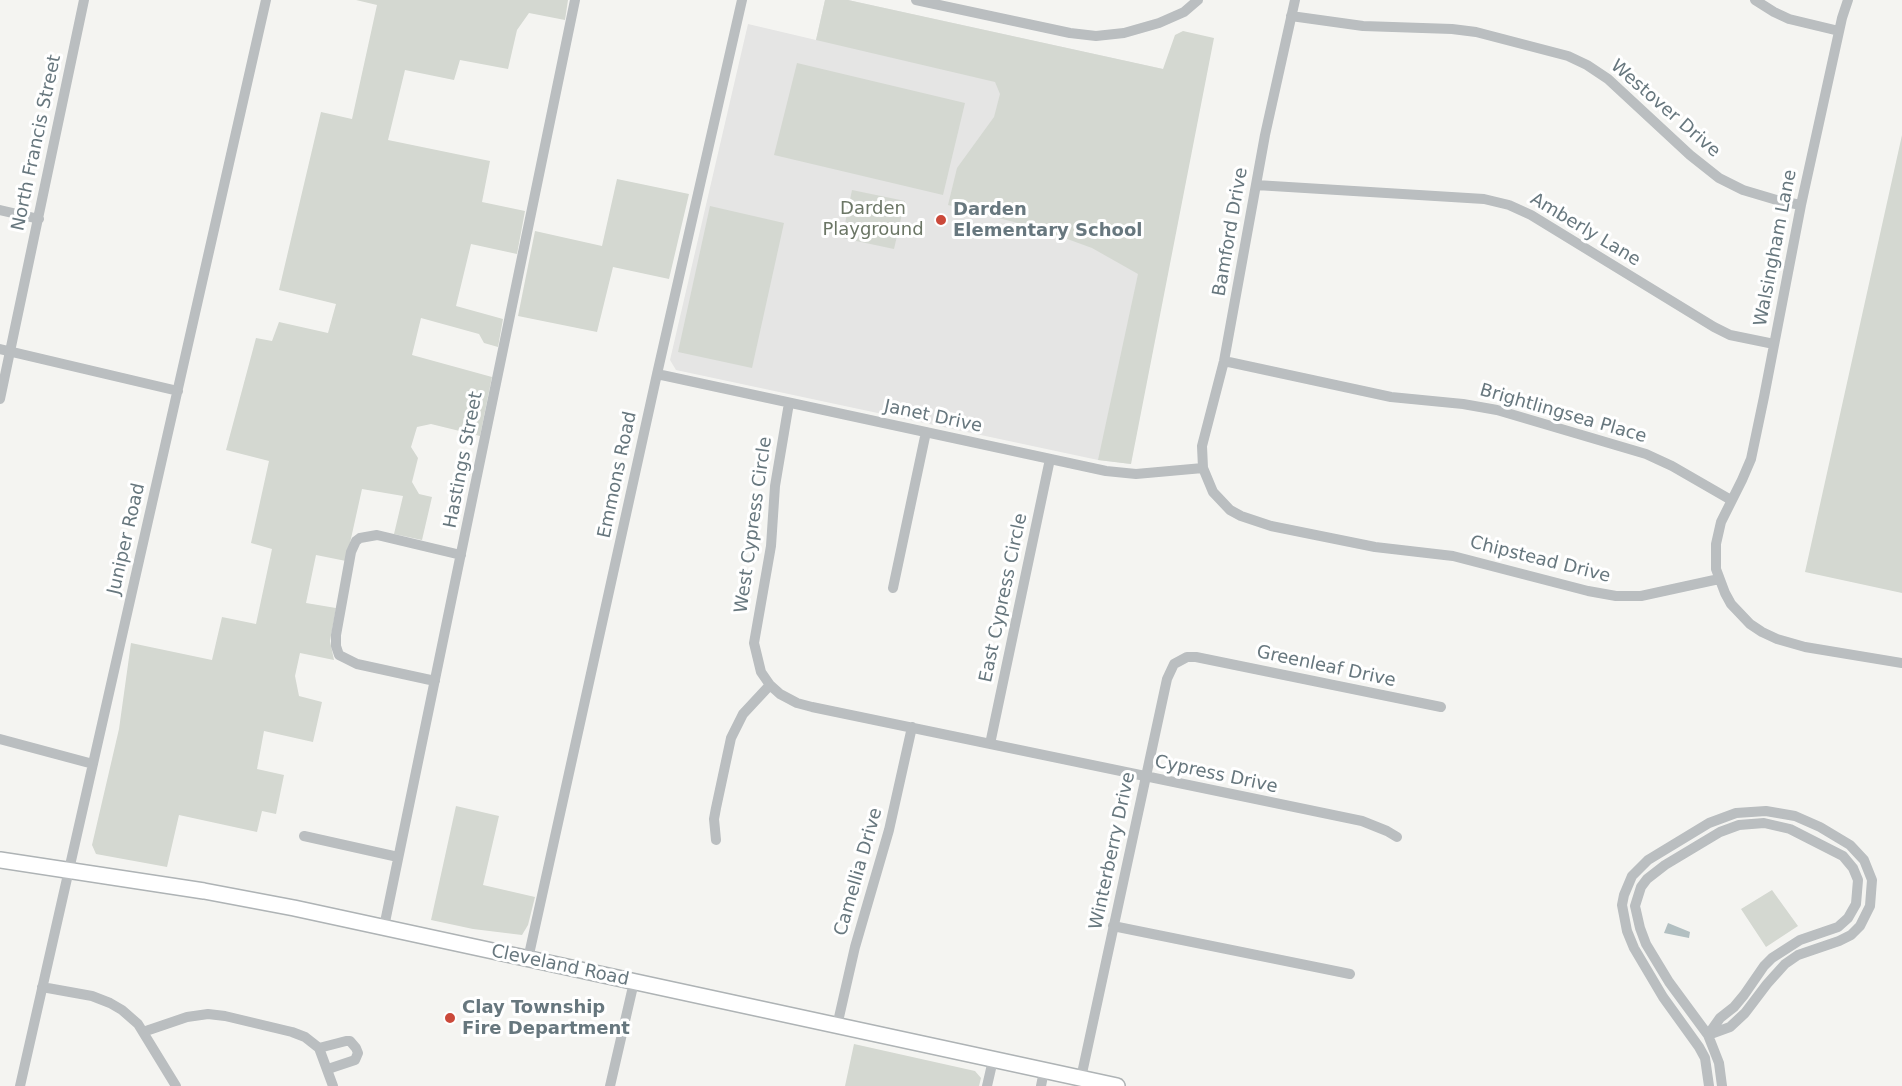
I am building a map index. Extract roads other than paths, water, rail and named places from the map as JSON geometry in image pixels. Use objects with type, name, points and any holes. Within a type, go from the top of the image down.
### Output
[{"type":"main road","name":"Cleveland Road","points":[[0,860],[204,891],[384,927],[1117,1086]]},
{"type":"street","name":"North Francis Street","points":[[0,399],[5,350],[39,219],[84,0]]},
{"type":"street","name":"Juniper Road","points":[[20,1086],[266,0]]},
{"type":"street","name":"Hastings Street","points":[[384,927],[575,0]]},
{"type":"street","name":"Emmons Road","points":[[528,958],[742,0]]},
{"type":"street","points":[[916,0],[1083,35],[1117,34],[1159,23],[1184,12],[1198,0]]},
{"type":"street","name":"Bamford Drive","points":[[1203,468],[1202,446],[1224,361],[1256,185],[1295,0]]},
{"type":"street","points":[[1755,0],[1789,19],[1839,31]]},
{"type":"street","name":"Walsingham Lane","points":[[1731,500],[1751,459],[1801,205],[1839,31],[1848,0]]},
{"type":"street","name":"Westover Drive","points":[[1291,16],[1364,26],[1476,32],[1568,56],[1608,79],[1719,178],[1743,190],[1801,205]]},
{"type":"street","name":"Amberly Lane","points":[[1256,185],[1484,199],[1509,205],[1532,215],[1714,327],[1730,335],[1774,344]]},
{"type":"street","points":[[0,210],[39,219]]},
{"type":"street","points":[[5,350],[178,390]]},
{"type":"street","name":"Brightlingsea Place","points":[[1224,361],[1390,397],[1463,404],[1497,410],[1646,454],[1731,500]]},
{"type":"street","name":"Janet Drive","points":[[657,374],[1106,471],[1136,474],[1203,468]]},
{"type":"street","name":"West Cypress Circle","points":[[770,685],[758,664],[754,644],[771,546],[775,486],[789,403]]},
{"type":"street","points":[[893,588],[927,432]]},
{"type":"street","name":"East Cypress Circle","points":[[990,744],[1050,459]]},
{"type":"street","name":"Chipstead Drive","points":[[1203,468],[1217,497],[1230,510],[1271,526],[1352,543],[1453,555],[1552,583],[1616,596],[1654,594],[1719,579]]},
{"type":"street","points":[[1731,500],[1724,513],[1718,534],[1716,556],[1719,579],[1725,593],[1739,613],[1762,632],[1776,639],[1826,651],[1902,663]]},
{"type":"street","points":[[435,681],[357,664],[339,655],[336,635],[351,552],[356,541],[365,536],[386,537],[461,555]]},
{"type":"street","name":"Greenleaf Drive","points":[[1204,658],[1441,707]]},
{"type":"street","name":"Winterberry Drive","points":[[1081,1078],[1170,671],[1181,659],[1204,658]]},
{"type":"street","points":[[716,840],[714,819],[731,738],[743,714],[770,685]]},
{"type":"street","name":"Cypress Drive","points":[[770,685],[780,694],[797,703],[1362,821],[1397,837]]},
{"type":"street","name":"Camellia Drive","points":[[837,1026],[855,947],[890,830],[912,728]]},
{"type":"street","points":[[0,739],[93,764]]},
{"type":"street","points":[[1708,1035],[1730,1027],[1745,1013],[1785,964],[1798,955],[1851,935],[1860,926],[1870,906],[1872,880],[1864,860],[1850,845],[1820,827],[1795,816],[1766,811],[1736,813],[1709,823],[1648,860],[1632,876],[1623,895],[1622,905],[1627,931],[1634,948],[1663,997],[1705,1058],[1709,1086]]},
{"type":"street","points":[[1708,1035],[1720,1018],[1734,1007],[1772,958],[1800,940],[1838,927],[1848,918],[1856,904],[1858,880],[1853,868],[1843,856],[1783,826],[1764,823],[1739,825],[1720,832],[1665,865],[1647,879],[1641,887],[1635,906],[1636,918],[1646,944],[1677,995],[1708,1035],[1719,1063],[1722,1086]]},
{"type":"street","points":[[304,836],[398,857]]},
{"type":"street","points":[[1113,926],[1350,974]]},
{"type":"street","points":[[610,1086],[634,982]]},
{"type":"street","points":[[42,987],[92,996],[110,1003],[130,1016],[143,1032],[176,1086]]},
{"type":"street","points":[[143,1032],[187,1017],[208,1014],[292,1032],[305,1037],[319,1048],[333,1086]]},
{"type":"street","points":[[319,1048],[346,1041],[350,1041],[356,1048],[358,1053],[355,1060],[328,1069]]},
{"type":"street","points":[[987,1086],[993,1060]]},
{"type":"street","points":[[1041,1086],[1044,1071]]},
{"type":"place","name":"Darden Elementary School","points":[[941,220]]},
{"type":"place","name":"Clay Township Fire Department","points":[[450,1018]]},
{"type":"park label","name":"Darden Playground","points":[[873,219]]}]
